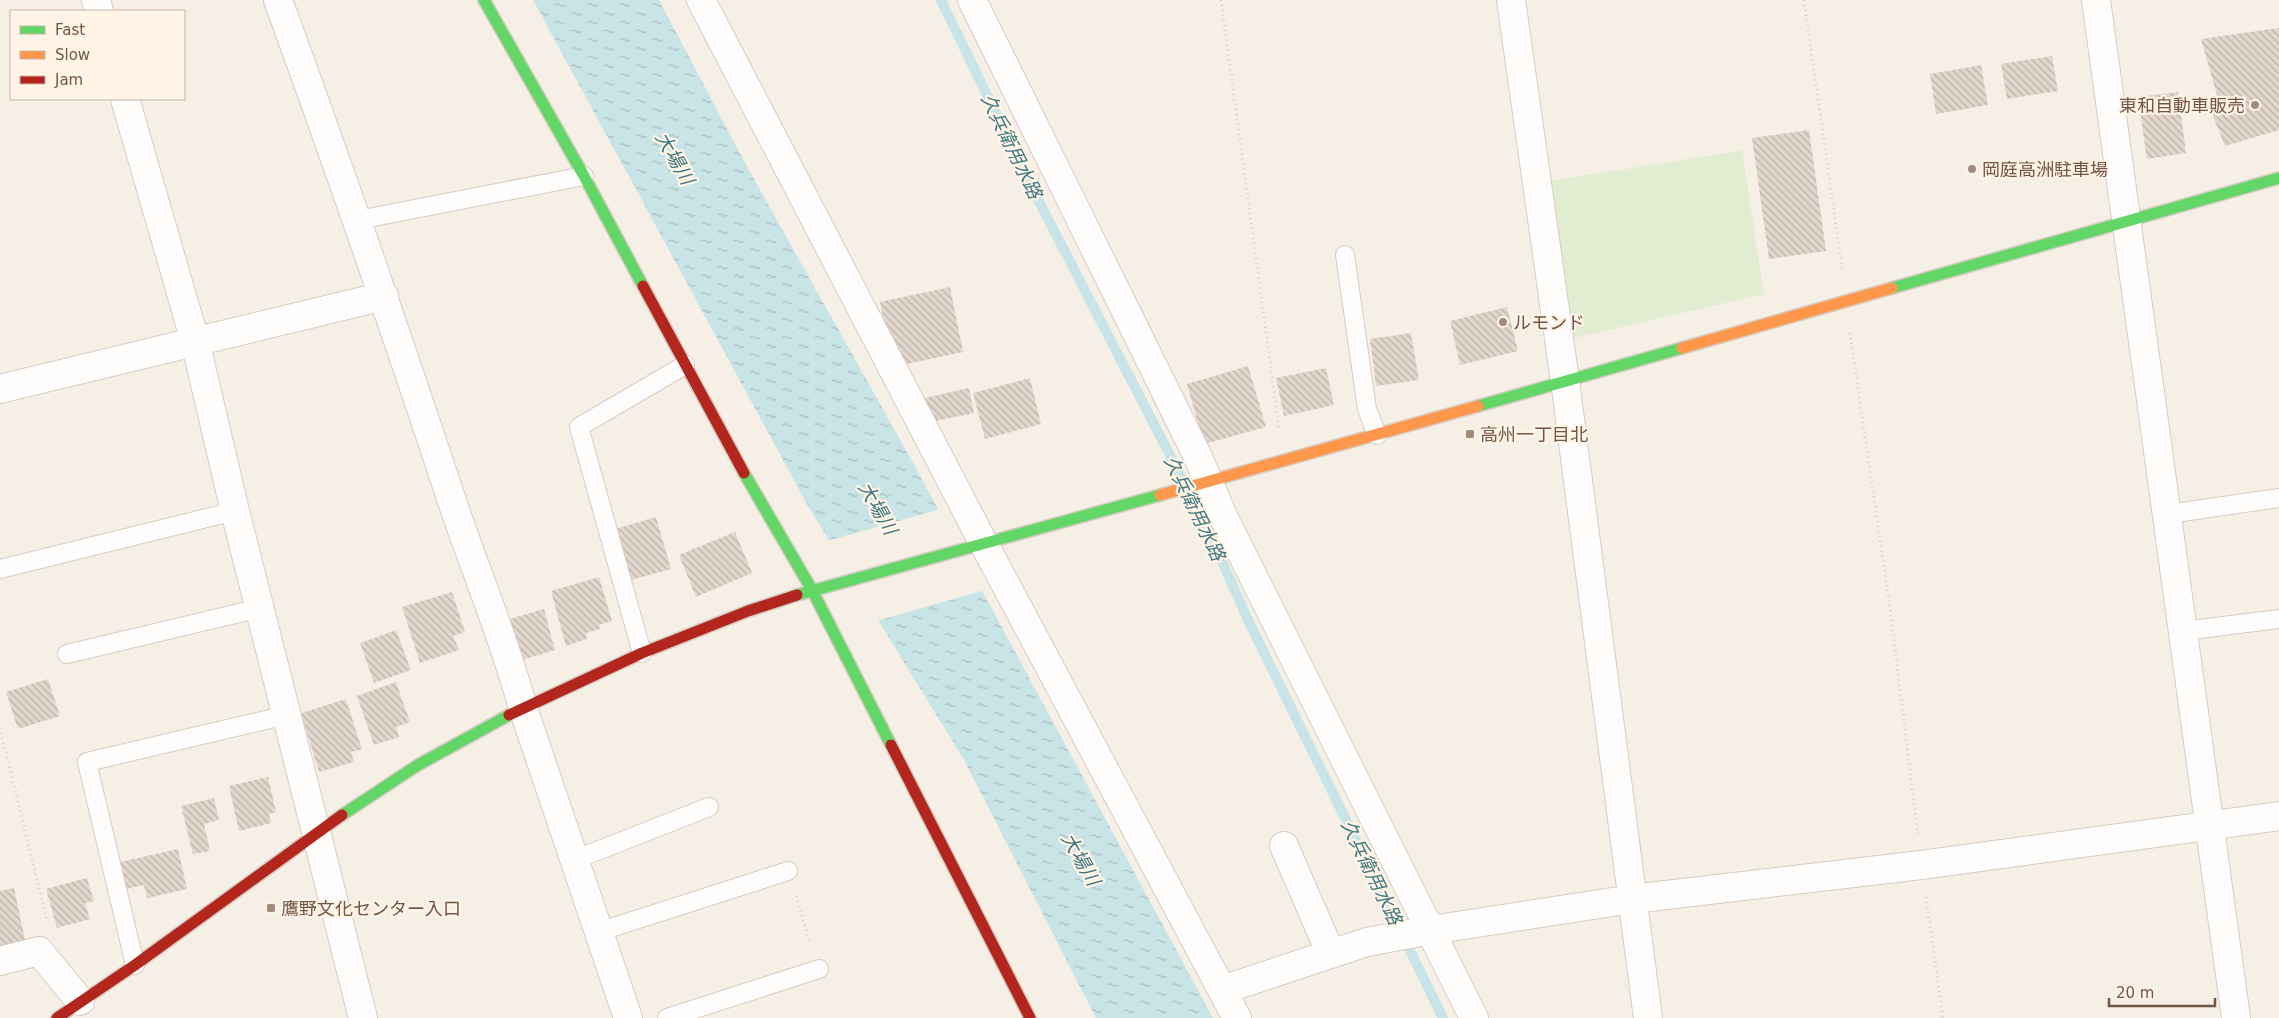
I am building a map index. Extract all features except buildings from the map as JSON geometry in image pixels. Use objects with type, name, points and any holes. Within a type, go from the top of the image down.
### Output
[{"type":"street","points":[[278,0],[358,220],[456,512],[514,675],[523,708],[628,1018]]},
{"type":"street","points":[[484,0],[584,176],[684,365],[812,590],[1030,1018]]},
{"type":"street","points":[[701,0],[975,546],[1237,1018]]},
{"type":"street","points":[[972,0],[1208,480],[1223,516],[1474,1018]]},
{"type":"street","points":[[1511,0],[1565,381],[1648,1018]]},
{"type":"street","points":[[2096,0],[2236,1018]]},
{"type":"street","points":[[125,100],[194,341],[363,1018]]},
{"type":"street","points":[[57,1018],[135,965],[317,832],[418,765],[523,708],[642,653],[748,612],[812,590],[1377,435],[2279,178]]},
{"type":"street","points":[[0,389],[384,296]]},
{"type":"street","points":[[1222,990],[1367,942],[1431,930],[1632,899],[1922,865],[2279,816]]},
{"type":"street","points":[[1284,846],[1331,954]]},
{"type":"street","points":[[0,961],[39,951],[80,1001]]},
{"type":"lane","points":[[358,220],[584,176]]},
{"type":"lane","points":[[1345,256],[1367,409],[1377,435]]},
{"type":"lane","points":[[642,653],[578,427],[684,365]]},
{"type":"lane","points":[[2168,514],[2279,498]]},
{"type":"lane","points":[[0,569],[235,511]]},
{"type":"lane","points":[[67,654],[260,608]]},
{"type":"lane","points":[[2184,631],[2279,619]]},
{"type":"lane","points":[[135,965],[87,762],[287,715]]},
{"type":"lane","points":[[574,860],[709,807]]},
{"type":"lane","points":[[598,932],[788,871]]},
{"type":"lane","points":[[667,1018],[819,969]]},
{"type":"path","points":[[1221,0],[1281,436]]},
{"type":"path","points":[[1804,0],[1843,276]]},
{"type":"path","points":[[1849,330],[1889,601],[1943,1018]]},
{"type":"path","points":[[0,728],[48,927]]},
{"type":"path","points":[[788,871],[819,969]]},
{"type":"green space","points":[[1742,150],[1764,294],[1570,339],[1552,181]]},
{"type":"water","name":"大場川","points":[[533,0],[659,0],[745,163],[912,461],[1213,1018],[1096,1018],[964,760],[808,506]]},
{"type":"pier","points":[[941,509],[985,590],[876,621],[827,541]]},
{"type":"waterway","name":"久兵衛用水路","points":[[941,0],[1033,190],[1204,521],[1248,620],[1443,1018]]},
{"type":"traffic: fast","points":[[484,0],[584,176],[643,286]]},
{"type":"traffic: fast","points":[[1892,288],[2279,178]]},
{"type":"traffic: fast","points":[[1478,406],[1682,348]]},
{"type":"traffic: fast","points":[[744,473],[812,590],[891,745]]},
{"type":"traffic: fast","points":[[797,595],[1160,495]]},
{"type":"traffic: fast","points":[[342,815],[418,765],[509,715]]},
{"type":"traffic: slow","points":[[1682,348],[1892,288]]},
{"type":"traffic: slow","points":[[1160,495],[1478,406]]},
{"type":"traffic: jam","points":[[643,286],[744,473]]},
{"type":"traffic: jam","points":[[509,715],[642,653],[748,611],[797,595]]},
{"type":"traffic: jam","points":[[891,745],[1030,1018]]},
{"type":"traffic: jam","points":[[57,1018],[135,965],[342,815]]},
{"type":"place","name":"東和自動車販売","points":[[2255,105]]},
{"type":"place","name":"岡庭高洲駐車場","points":[[1972,169]]},
{"type":"place","name":"ルモンド","points":[[1503,322]]},
{"type":"place","name":"高州一丁目北","points":[[1470,434]]},
{"type":"place","name":"鷹野文化センター入口","points":[[271,908]]}]
